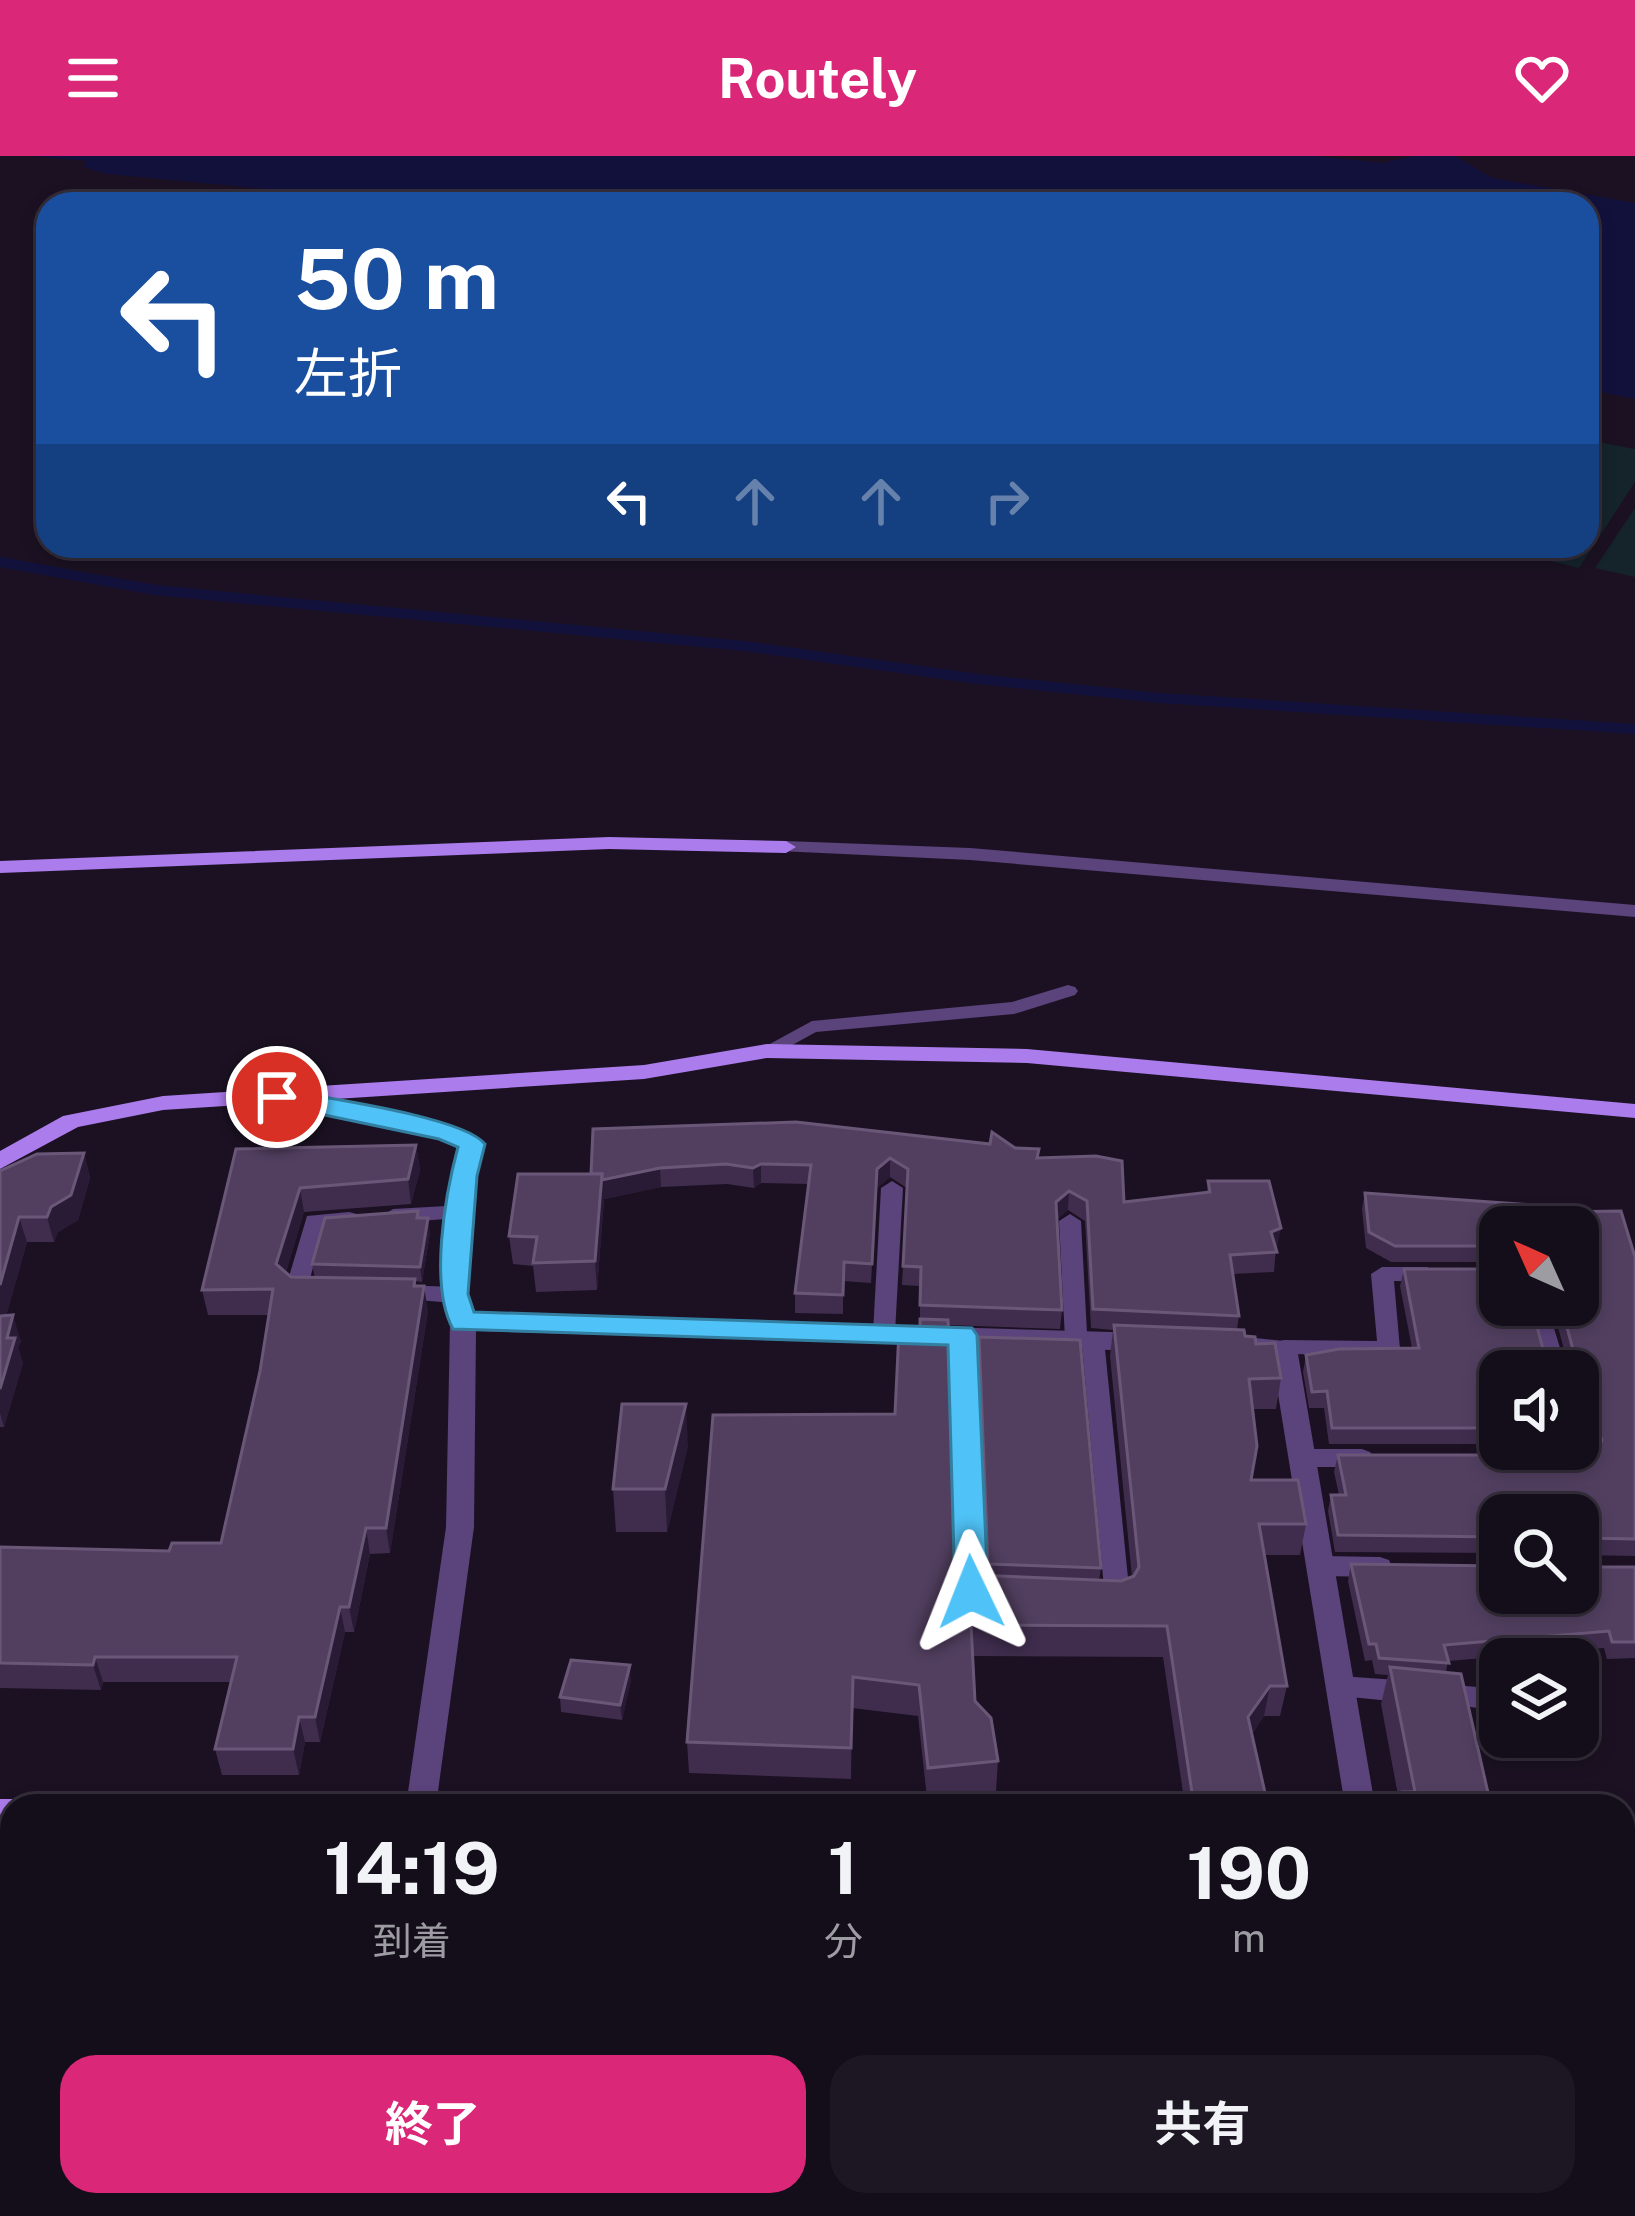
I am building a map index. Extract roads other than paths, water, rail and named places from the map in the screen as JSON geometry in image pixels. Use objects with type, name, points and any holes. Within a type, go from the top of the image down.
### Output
[{"type":"street","points":[[0,867],[609,843],[786,847],[970,854],[1635,910]]},
{"type":"street","points":[[0,1161],[71,1121],[163,1102],[644,1072],[767,1051],[1027,1056],[1635,1111]]},
{"type":"street","points":[[277,1097],[446,1132],[472,1144],[464,1176],[454,1294],[463,1322],[460,1527],[424,1794]]},
{"type":"street","points":[[463,1322],[1165,1342]]},
{"type":"street","points":[[1212,1345],[1284,1348],[1358,1794]]},
{"type":"lane","points":[[767,1051],[812,1028],[1014,1008],[1068,992]]},
{"type":"lane","points":[[884,1333],[892,1188]]},
{"type":"lane","points":[[341,1292],[296,1290],[315,1221],[464,1212]]},
{"type":"lane","points":[[1070,1221],[1117,1598],[1075,1596]]},
{"type":"lane","points":[[1284,1348],[1389,1349],[1382,1274],[1453,1274]]},
{"type":"lane","points":[[386,1293],[454,1294]]},
{"type":"lane","points":[[962,1335],[971,1592],[1013,1594]]},
{"type":"lane","points":[[1303,1458],[1396,1458]]},
{"type":"lane","points":[[1321,1567],[1410,1568]]},
{"type":"lane","points":[[1340,1686],[1479,1698]]},
{"type":"waterway","points":[[0,562],[155,590],[744,646],[978,679],[1160,698],[1635,729]]}]
